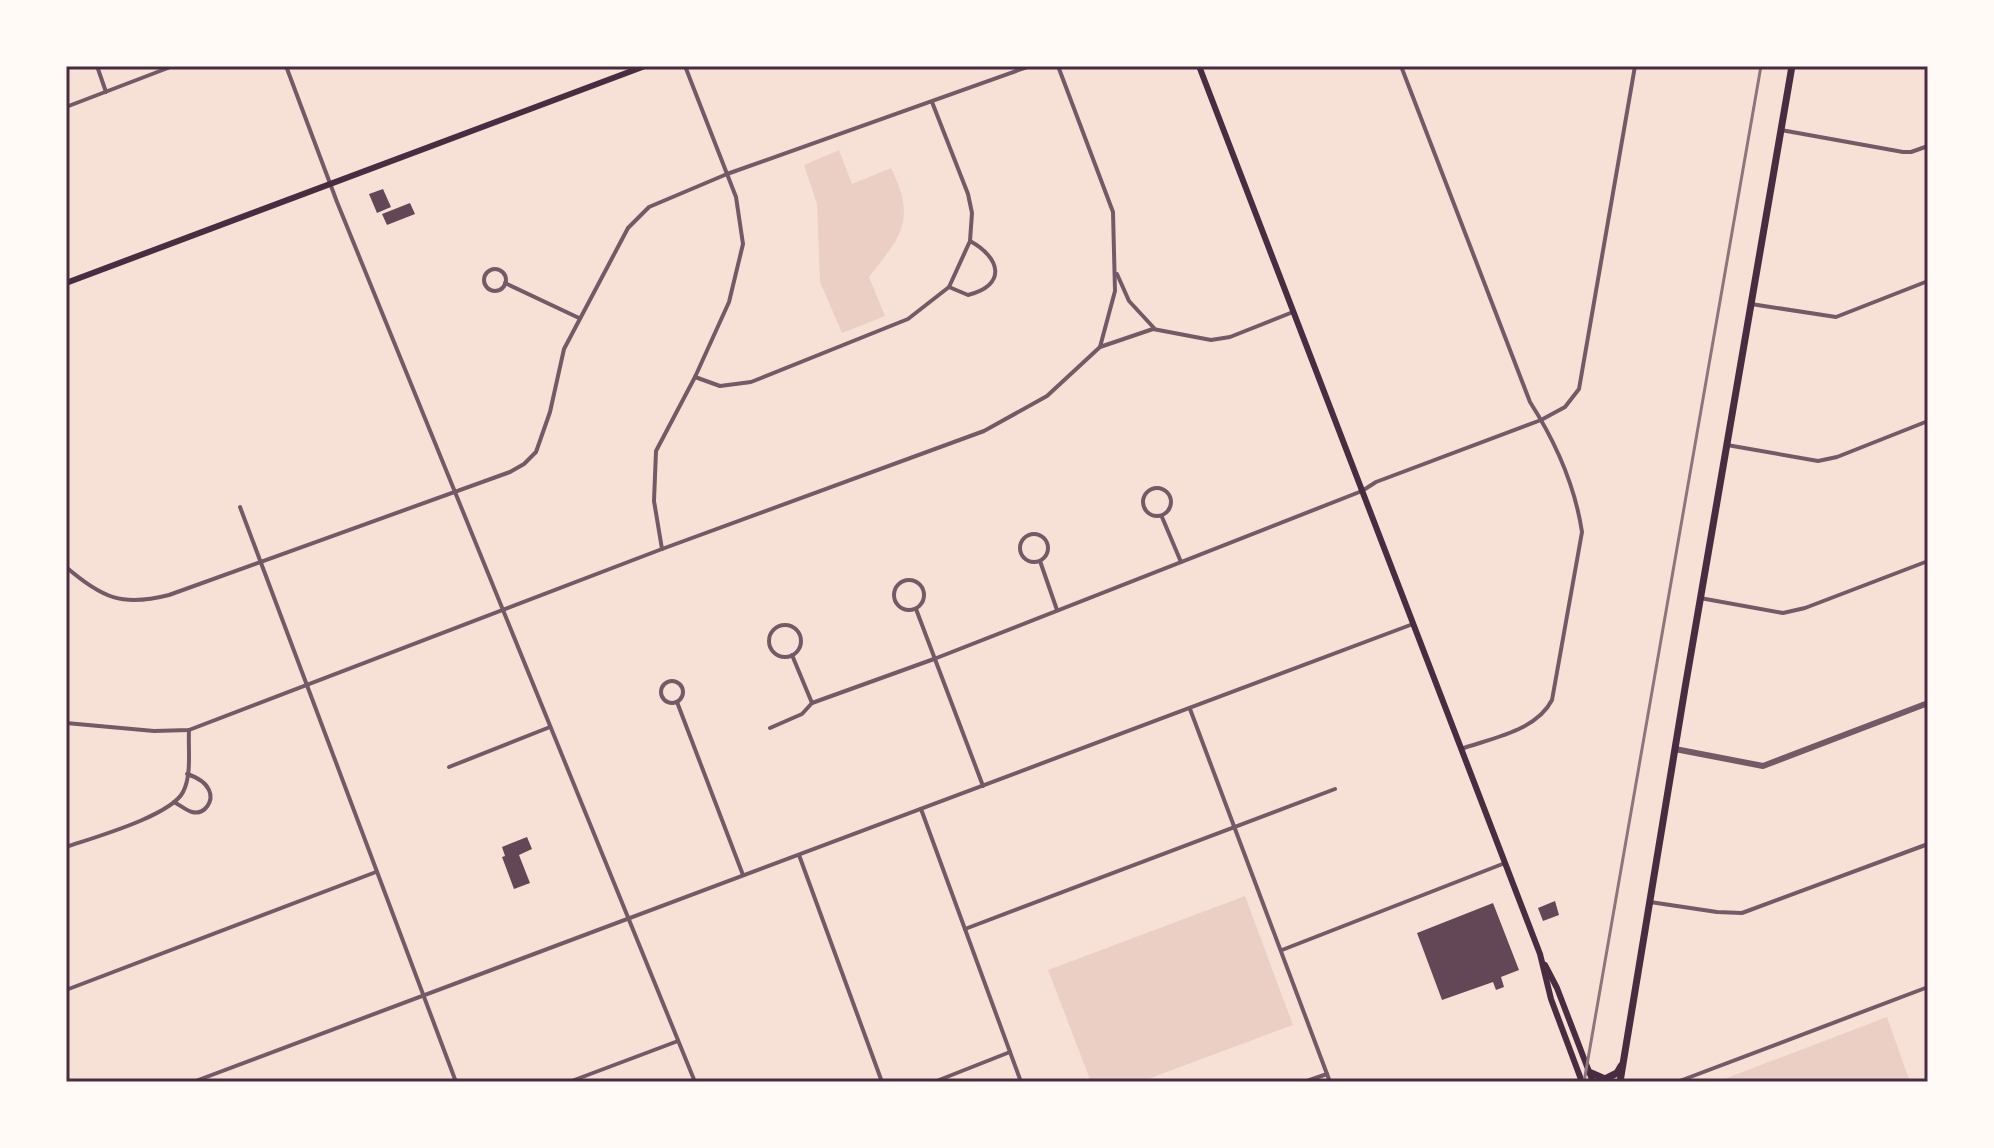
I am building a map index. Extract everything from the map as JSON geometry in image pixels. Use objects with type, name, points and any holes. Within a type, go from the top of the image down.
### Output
[{"type":"main road","points":[[66,283],[645,66]]},
{"type":"main road","points":[[1199,66],[1540,954],[1557,988],[1593,1082]]},
{"type":"main road","points":[[1620,1082],[1792,66]]},
{"type":"main road","points":[[1540,954],[1551,999],[1582,1082]]},
{"type":"main road","points":[[1589,1072],[1605,1079],[1617,1073],[1624,1061]]},
{"type":"street","points":[[97,66],[106,92]]},
{"type":"street","points":[[66,107],[173,66]]},
{"type":"street","points":[[286,66],[330,184],[695,1082]]},
{"type":"street","points":[[662,549],[654,501],[656,451],[695,377],[729,302],[743,244],[736,197],[685,66]]},
{"type":"street","points":[[66,567],[101,594],[125,601],[169,595],[510,472],[536,452],[550,412],[564,349],[628,228],[649,207],[727,174],[1030,66]]},
{"type":"street","points":[[1058,66],[1113,212],[1115,291],[1100,347]]},
{"type":"street","points":[[1401,66],[1530,402],[1552,437],[1579,512],[1582,532],[1549,707],[1529,724],[1461,749]]},
{"type":"street","points":[[770,728],[802,714],[812,703],[934,659],[1558,412],[1579,389],[1635,66]]},
{"type":"street","points":[[695,377],[720,386],[751,382],[908,319],[949,287],[970,241],[972,213],[968,194],[932,102]]},
{"type":"street","points":[[1781,130],[1903,152],[1928,146]]},
{"type":"street","points":[[949,287],[968,295],[987,288],[993,279],[996,268],[992,257],[970,241]]},
{"type":"street","points":[[1115,268],[1129,301],[1156,330]]},
{"type":"street","points":[[498,269],[504,273],[505,283],[494,290],[487,287],[484,277],[488,271],[498,269]]},
{"type":"street","points":[[1751,304],[1836,317],[1928,281]]},
{"type":"street","points":[[505,283],[579,318]]},
{"type":"street","points":[[66,723],[154,731],[189,730],[662,549],[984,431],[1047,396],[1100,347],[1156,330],[1211,340],[1230,337],[1293,312]]},
{"type":"street","points":[[1727,445],[1818,461],[1837,457],[1928,421]]},
{"type":"street","points":[[1151,489],[1164,490],[1170,497],[1171,506],[1162,516],[1153,516],[1143,508],[1145,495],[1151,489]]},
{"type":"street","points":[[240,507],[456,1082]]},
{"type":"street","points":[[1162,516],[1181,562]]},
{"type":"street","points":[[1036,533],[1047,541],[1047,555],[1040,561],[1030,562],[1023,557],[1020,547],[1026,535],[1036,533]]},
{"type":"street","points":[[1040,561],[1057,610]]},
{"type":"street","points":[[1700,598],[1783,613],[1805,608],[1928,561]]},
{"type":"street","points":[[910,580],[922,588],[923,602],[916,609],[907,611],[896,603],[895,590],[900,582],[910,580]]},
{"type":"street","points":[[916,609],[983,786]]},
{"type":"street","points":[[193,1082],[1413,624]]},
{"type":"street","points":[[785,625],[798,632],[799,647],[792,655],[782,656],[773,651],[769,642],[775,628],[785,625]]},
{"type":"street","points":[[792,655],[812,703]]},
{"type":"street","points":[[667,682],[677,682],[682,687],[683,694],[677,702],[666,701],[662,695],[662,688],[667,682]]},
{"type":"street","points":[[677,702],[743,875]]},
{"type":"street","points":[[1675,749],[1763,766],[1928,703]]},
{"type":"street","points":[[1190,709],[1330,1082]]},
{"type":"street","points":[[449,767],[550,727]]},
{"type":"street","points":[[66,847],[146,818],[174,802],[183,793],[187,774],[189,730]]},
{"type":"street","points":[[174,802],[198,813],[205,810],[210,802],[210,790],[201,780],[187,774]]},
{"type":"street","points":[[965,929],[1335,789]]},
{"type":"street","points":[[921,809],[1021,1082]]},
{"type":"street","points":[[1650,902],[1742,913],[1928,844]]},
{"type":"street","points":[[798,854],[882,1082]]},
{"type":"street","points":[[1282,950],[1505,863]]},
{"type":"street","points":[[66,990],[376,872]]},
{"type":"street","points":[[1677,1082],[1928,987]]},
{"type":"street","points":[[569,1082],[678,1041]]},
{"type":"street","points":[[934,1082],[1010,1052]]},
{"type":"street","points":[[1304,1082],[1327,1074]]},
{"type":"shaded area","points":[[839,150],[852,184],[891,168],[899,186],[904,215],[897,238],[869,277],[885,316],[842,333],[820,282],[817,204],[804,165]]},
{"type":"shaded area","points":[[1245,896],[1293,1025],[1140,1082],[1091,1082],[1048,970]]},
{"type":"shaded area","points":[[1887,1017],[1910,1082],[1716,1082]]},
{"type":"building","points":[[383,189],[391,207],[377,213],[369,194]]},
{"type":"building","points":[[410,203],[415,214],[387,225],[382,214]]},
{"type":"building","points":[[527,837],[532,849],[519,855],[530,883],[514,889],[502,857],[505,856],[502,847]]},
{"type":"building","points":[[1555,901],[1559,915],[1543,921],[1538,908]]},
{"type":"building","points":[[1493,903],[1519,970],[1501,977],[1504,987],[1496,990],[1493,982],[1442,1000],[1417,933]]},
{"type":"railway","points":[[1584,1082],[1761,66]]}]
